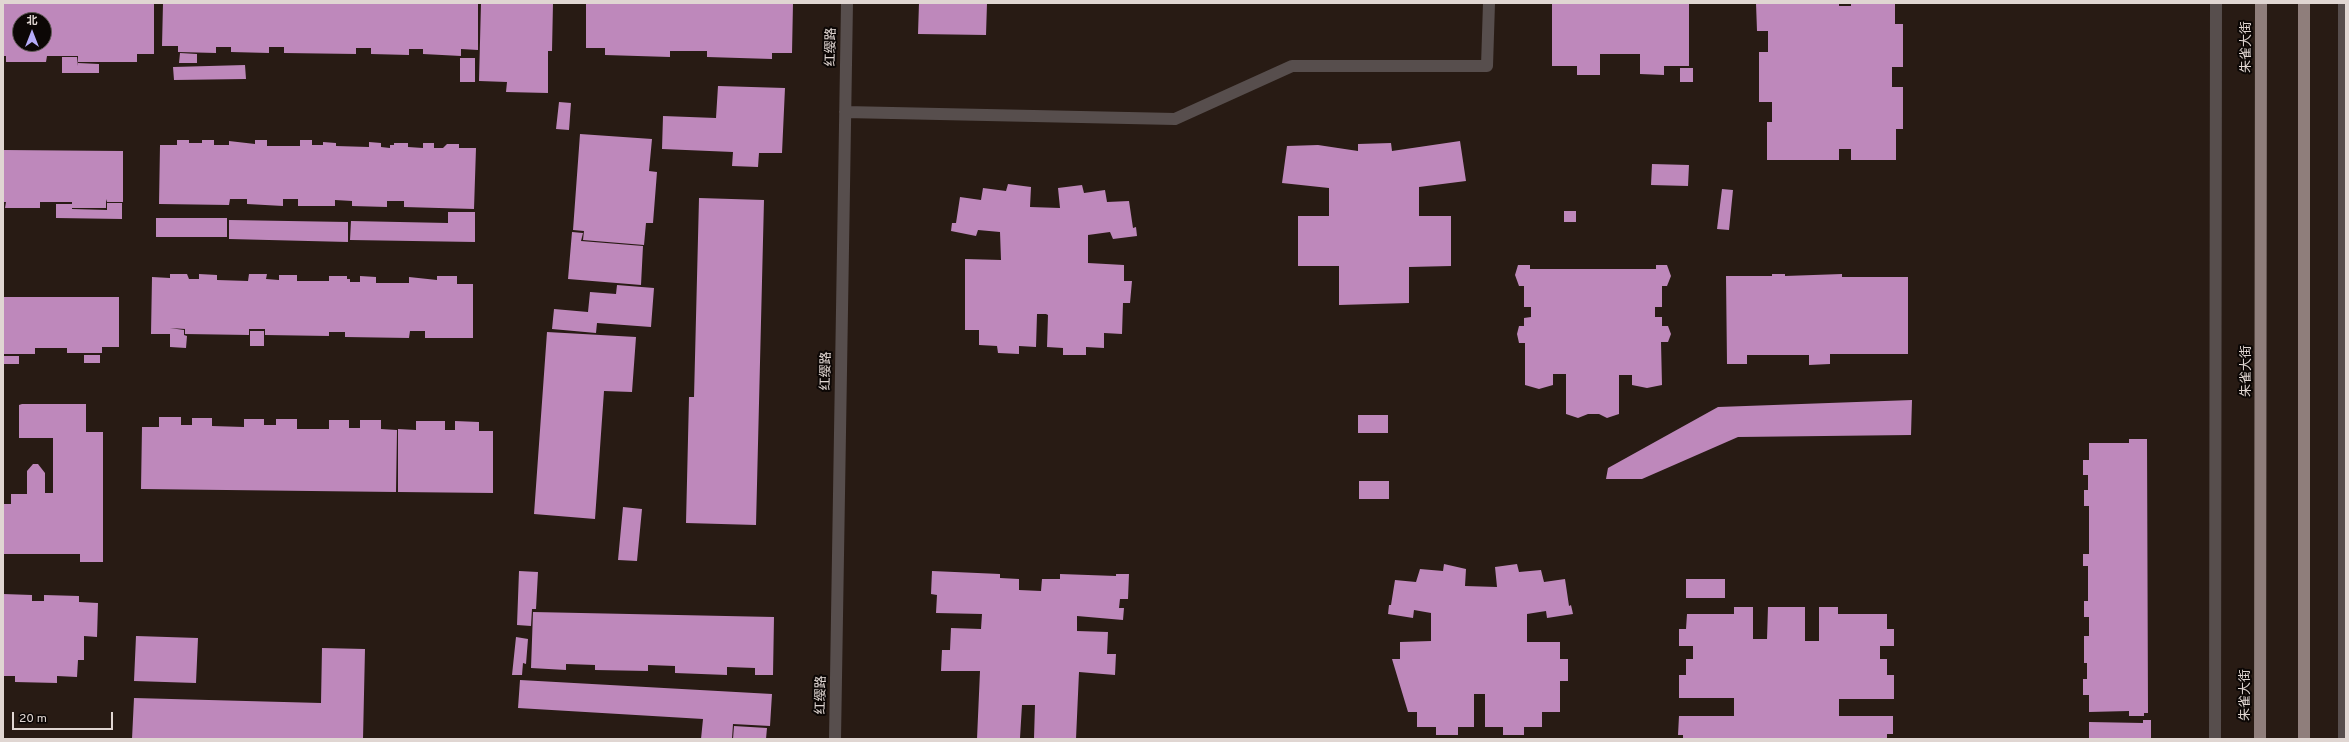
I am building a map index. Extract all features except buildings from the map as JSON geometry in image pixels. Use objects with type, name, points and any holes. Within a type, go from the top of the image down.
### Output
[{"type":"main road","name":"朱雀大街","points":[[2260,739],[2261,3]]},
{"type":"main road","points":[[2304,3],[2304,739]]},
{"type":"street","name":"红缨路","points":[[835,739],[847,3]]},
{"type":"street","points":[[845,112],[1175,119],[1292,66],[1487,66],[1489,3]]},
{"type":"street","points":[[2215,739],[2216,3]]},
{"type":"street","points":[[2344,3],[2344,739]]}]
